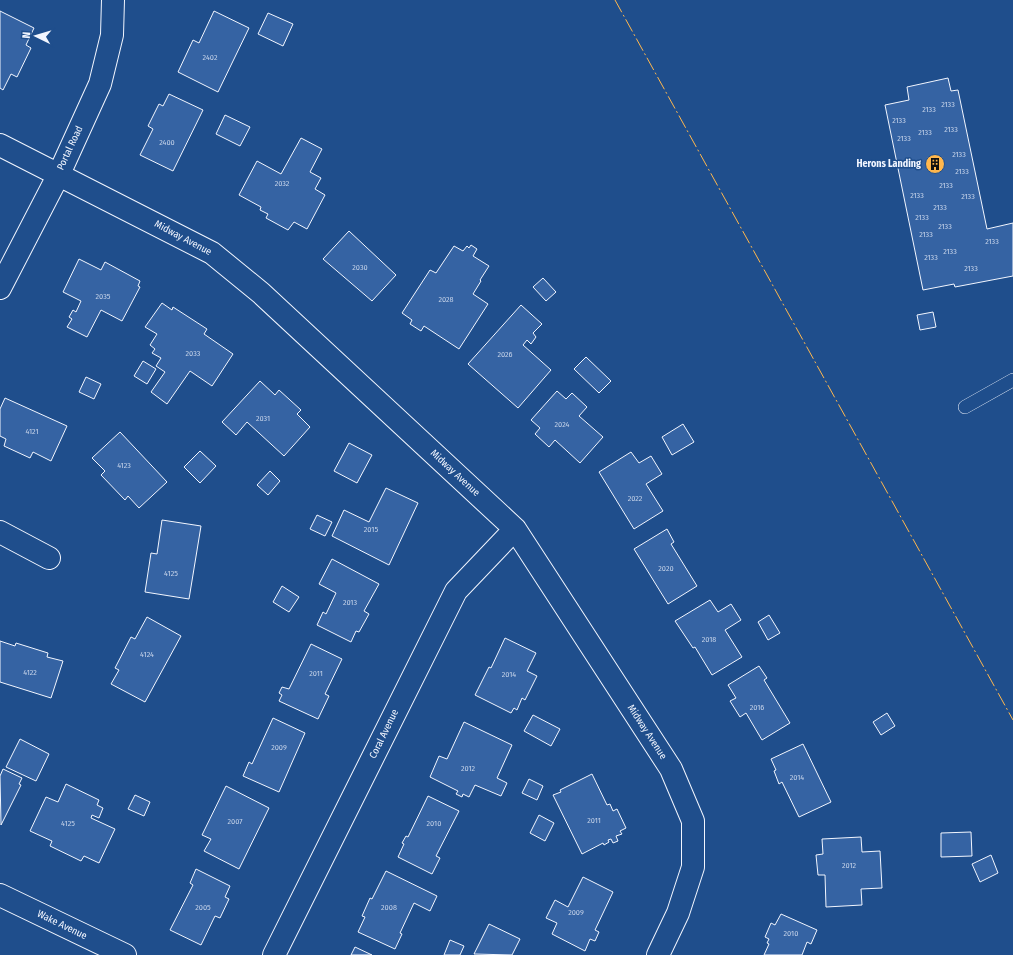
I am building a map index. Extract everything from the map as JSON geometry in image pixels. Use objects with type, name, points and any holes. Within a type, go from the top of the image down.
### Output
[{"type":"street","name":"Portal Road","points":[[0,288],[59,174],[100,84],[112,35],[114,0]]},
{"type":"street","name":"Midway Avenue","points":[[0,145],[212,253],[261,293],[515,529],[671,769],[693,821],[693,867],[678,913],[658,955]]},
{"type":"street","name":"Coral Avenue","points":[[274,955],[456,591],[515,529]]},
{"type":"street","points":[[0,532],[49,558]]},
{"type":"street","name":"Wake Avenue","points":[[0,895],[125,955]]},
{"type":"lane","points":[[965,407],[1013,380]]},
{"type":"building","points":[[0,11],[34,28],[26,45],[31,48],[17,77],[11,74],[3,90],[0,88]]},
{"type":"building","points":[[214,11],[249,28],[218,92],[178,72],[193,40],[199,43]]},
{"type":"building","points":[[268,13],[293,24],[283,46],[258,34]]},
{"type":"building","name":"Herons Landing","points":[[948,78],[951,91],[958,90],[987,229],[1013,223],[1013,276],[955,287],[954,284],[923,290],[885,105],[909,100],[907,87]]},
{"type":"building","points":[[169,94],[203,110],[173,171],[140,155],[153,129],[148,126],[159,104],[163,106]]},
{"type":"building","points":[[225,115],[250,127],[240,146],[216,134]]},
{"type":"building","points":[[301,138],[322,149],[310,172],[321,178],[315,189],[325,195],[307,229],[294,222],[288,230],[266,218],[268,214],[260,210],[261,207],[239,195],[257,161],[281,174]]},
{"type":"building","points":[[349,231],[396,275],[372,301],[323,259]]},
{"type":"building","points":[[471,245],[477,249],[473,256],[489,266],[473,294],[488,304],[459,349],[424,326],[421,331],[410,324],[412,320],[402,313],[430,270],[436,273],[454,246],[463,251],[467,246],[469,248]]},
{"type":"building","points":[[79,259],[101,270],[105,262],[140,281],[138,286],[140,287],[122,321],[101,310],[87,337],[67,327],[72,319],[69,317],[73,310],[76,312],[81,301],[63,292]]},
{"type":"building","points":[[543,278],[556,292],[546,301],[533,287]]},
{"type":"building","points":[[162,303],[172,310],[173,307],[207,329],[204,334],[233,354],[212,386],[190,371],[167,404],[151,392],[165,372],[156,366],[161,358],[152,353],[155,349],[150,345],[157,334],[145,327]]},
{"type":"building","points":[[521,305],[542,324],[533,333],[536,337],[531,344],[527,340],[523,345],[551,370],[518,408],[468,364]]},
{"type":"building","points":[[933,312],[936,327],[920,330],[917,315]]},
{"type":"building","points":[[586,357],[611,381],[599,393],[574,369]]},
{"type":"building","points":[[143,361],[156,369],[147,384],[134,376]]},
{"type":"building","points":[[86,377],[101,384],[94,399],[79,392]]},
{"type":"building","points":[[260,381],[275,395],[279,390],[301,410],[297,414],[310,427],[284,456],[247,422],[236,435],[222,422]]},
{"type":"building","points":[[557,391],[566,399],[572,393],[587,407],[579,416],[603,437],[580,463],[555,440],[549,447],[535,434],[540,428],[531,420]]},
{"type":"building","points":[[5,398],[67,426],[51,461],[33,452],[30,458],[4,446],[6,439],[0,436],[0,409]]},
{"type":"building","points":[[683,424],[694,442],[672,455],[662,437]]},
{"type":"building","points":[[120,432],[167,482],[139,508],[128,496],[125,500],[101,475],[105,471],[92,458]]},
{"type":"building","points":[[349,443],[372,455],[357,483],[334,471]]},
{"type":"building","points":[[200,451],[216,466],[200,483],[184,467]]},
{"type":"building","points":[[631,452],[639,463],[651,456],[662,474],[646,484],[663,511],[634,529],[599,472]]},
{"type":"building","points":[[270,471],[280,481],[268,495],[257,485]]},
{"type":"building","points":[[386,488],[418,503],[389,565],[332,536],[344,510],[369,522]]},
{"type":"building","points":[[317,515],[332,522],[325,536],[310,529]]},
{"type":"building","points":[[162,520],[201,526],[189,599],[145,592],[151,553],[157,554]]},
{"type":"building","points":[[667,529],[674,542],[671,544],[697,586],[668,604],[634,549]]},
{"type":"building","points":[[332,559],[379,584],[364,611],[369,614],[359,632],[356,631],[351,642],[317,625],[323,612],[326,614],[336,593],[319,584]]},
{"type":"building","points":[[282,586],[299,597],[289,612],[273,602]]},
{"type":"building","points":[[710,600],[718,612],[731,604],[741,620],[725,630],[742,657],[712,675],[695,647],[693,648],[675,621]]},
{"type":"building","points":[[769,615],[780,633],[768,640],[758,622]]},
{"type":"building","points":[[147,617],[181,636],[145,702],[111,684],[119,670],[115,668],[131,637],[135,639]]},
{"type":"building","points":[[505,638],[536,653],[527,671],[537,676],[525,700],[522,698],[517,710],[514,708],[511,713],[475,695],[489,667],[491,668]]},
{"type":"building","points":[[0,641],[15,646],[16,643],[48,653],[47,657],[63,661],[51,698],[0,682]]},
{"type":"building","points":[[311,644],[342,659],[325,694],[329,696],[318,719],[279,701],[282,695],[279,693],[282,687],[289,689]]},
{"type":"building","points":[[759,666],[767,678],[764,680],[790,723],[762,740],[746,713],[740,717],[730,701],[736,698],[728,685]]},
{"type":"building","points":[[887,713],[895,726],[881,735],[873,722]]},
{"type":"building","points":[[533,715],[560,729],[551,746],[524,731]]},
{"type":"building","points":[[273,718],[305,733],[279,792],[243,776],[249,762],[252,764]]},
{"type":"building","points":[[464,722],[512,745],[497,778],[507,783],[501,796],[475,785],[469,797],[463,794],[462,797],[456,794],[458,791],[430,777],[439,756],[447,759]]},
{"type":"building","points":[[20,739],[49,754],[36,781],[6,767]]},
{"type":"building","points":[[803,744],[831,802],[799,817],[782,782],[779,784],[774,771],[776,770],[771,759]]},
{"type":"building","points":[[3,769],[22,778],[19,784],[21,785],[1,825],[0,776]]},
{"type":"building","points":[[592,774],[607,805],[610,804],[613,811],[617,809],[626,828],[620,831],[622,834],[616,836],[618,841],[613,843],[611,839],[608,840],[609,842],[604,845],[603,843],[582,854],[553,795]]},
{"type":"building","points":[[529,779],[543,786],[537,800],[522,793]]},
{"type":"building","points":[[66,784],[99,800],[97,805],[103,808],[99,818],[92,815],[91,818],[115,829],[99,863],[84,856],[81,861],[50,846],[52,841],[30,831],[46,797],[58,802]]},
{"type":"building","points":[[226,786],[269,808],[239,869],[204,851],[211,839],[202,835]]},
{"type":"building","points":[[135,795],[150,802],[144,816],[128,809]]},
{"type":"building","points":[[428,796],[459,811],[436,856],[440,858],[432,874],[398,857],[404,844],[402,843],[406,836],[408,837]]},
{"type":"building","points":[[539,815],[554,823],[545,841],[530,833]]},
{"type":"building","points":[[971,832],[972,856],[941,857],[941,833]]},
{"type":"building","points":[[861,837],[862,852],[880,851],[882,888],[861,889],[862,905],[826,907],[825,875],[818,875],[816,855],[823,854],[822,839]]},
{"type":"building","points":[[991,855],[998,873],[980,882],[972,864]]},
{"type":"building","points":[[196,869],[230,886],[225,897],[229,899],[220,918],[215,916],[201,945],[170,930],[193,885],[190,883]]},
{"type":"building","points":[[386,871],[437,896],[430,911],[414,903],[400,933],[402,934],[395,949],[358,932],[365,917],[362,916],[370,898],[372,899]]},
{"type":"building","points":[[583,877],[613,892],[595,930],[599,932],[595,941],[590,939],[585,951],[552,934],[557,923],[546,918],[555,900],[568,907]]},
{"type":"building","points":[[781,914],[817,930],[811,944],[807,942],[802,955],[764,955],[769,944],[767,943],[769,939],[765,937],[771,923],[775,925]]},
{"type":"building","points":[[489,924],[520,939],[512,955],[474,954]]},
{"type":"building","points":[[450,940],[464,946],[460,955],[444,955]]},
{"type":"building","points":[[355,947],[372,955],[351,955]]},
{"type":"power","points":[[615,0],[1013,720]]},
{"type":"place","name":"Herons Landing","points":[[935,164]]}]
